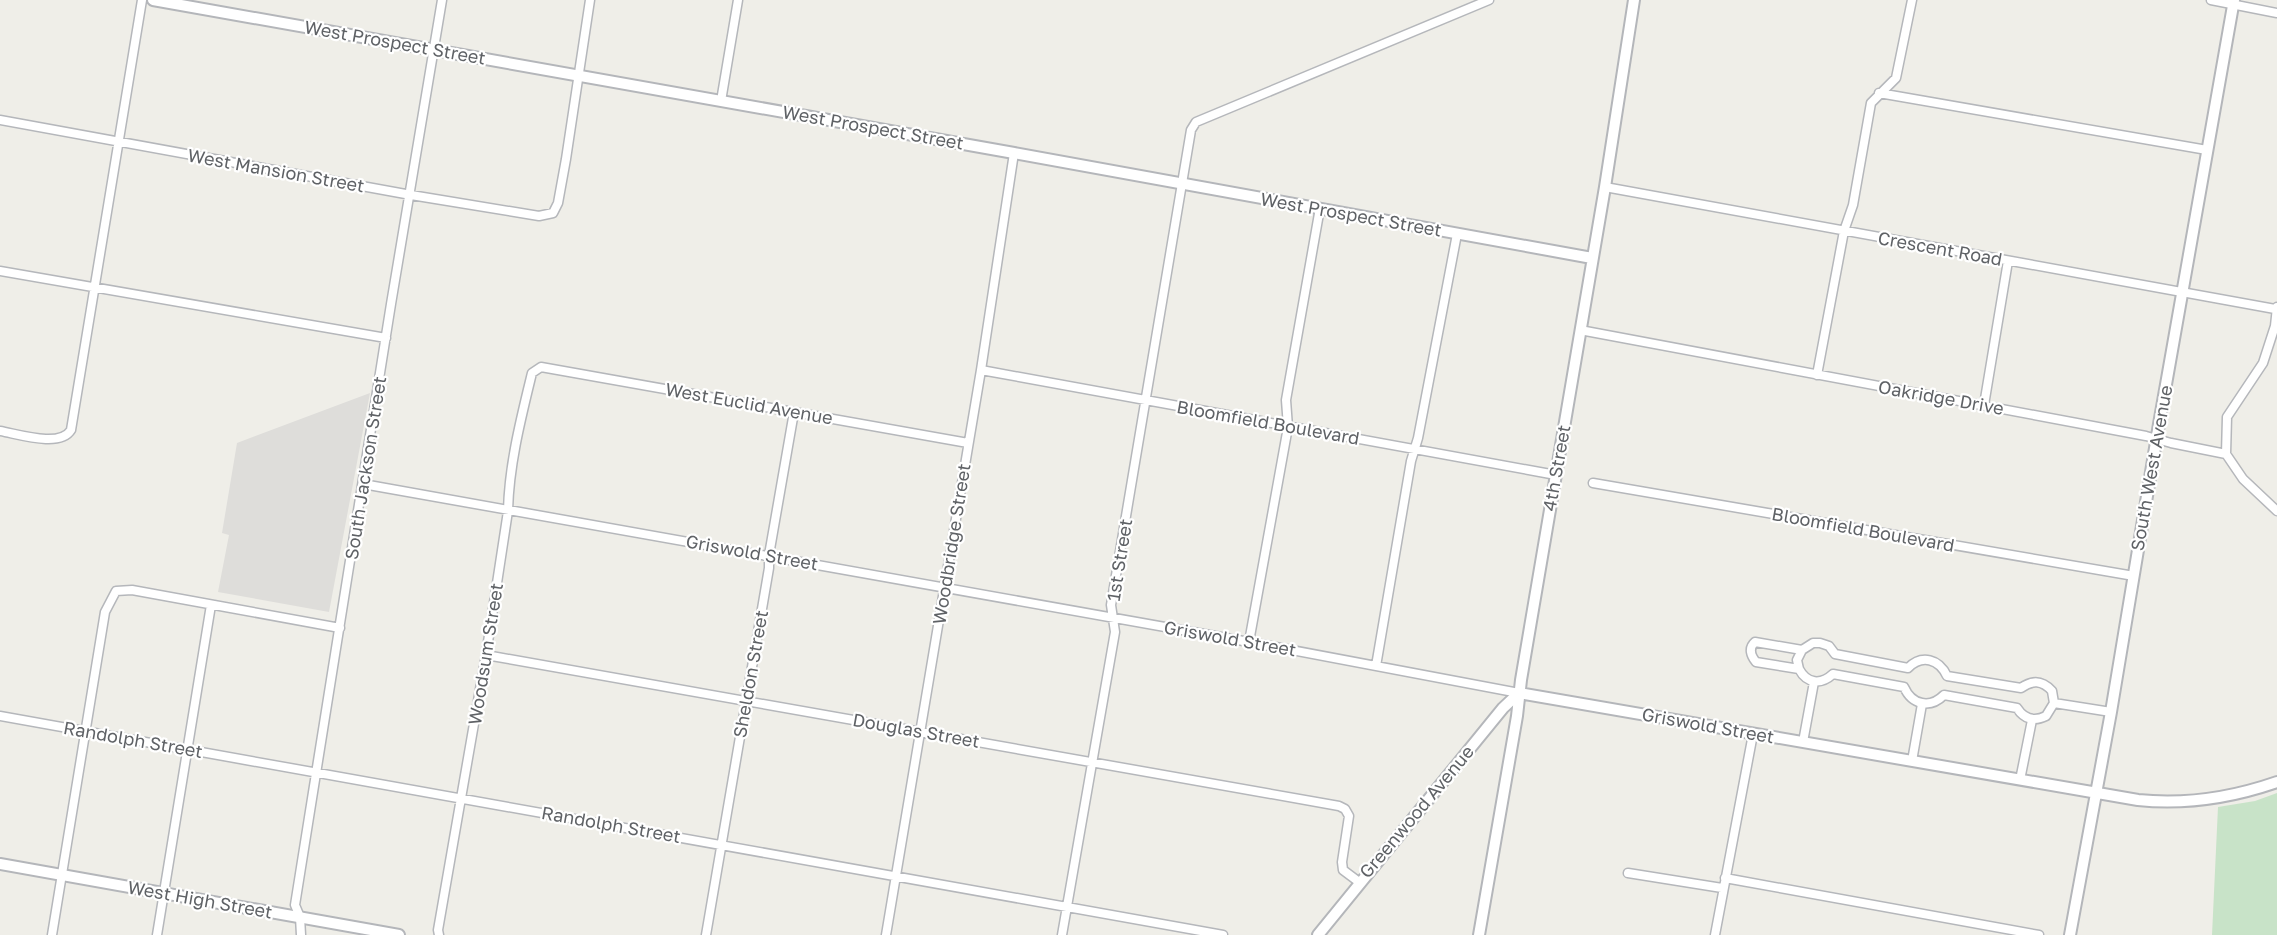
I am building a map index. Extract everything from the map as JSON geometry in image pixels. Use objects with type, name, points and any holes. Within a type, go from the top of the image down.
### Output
[{"type":"street","points":[[0,431],[55,440],[65,437],[70,430],[142,0]]},
{"type":"street","name":"West Prospect Street","points":[[153,0],[578,74],[1592,258]]},
{"type":"street","name":"South Jackson Street","points":[[301,935],[300,917],[295,905],[442,0]]},
{"type":"street","points":[[578,74],[590,0]]},
{"type":"street","points":[[721,101],[738,0]]},
{"type":"street","name":"1st Street","points":[[1062,935],[1115,632],[1111,605],[1191,130],[1197,122],[1488,0]]},
{"type":"street","name":"4th Street","points":[[1479,935],[1605,186],[1634,0]]},
{"type":"street","points":[[1817,375],[1844,231],[1853,205],[1871,103],[1896,78],[1912,0]]},
{"type":"street","points":[[2211,0],[2233,2],[2277,13]]},
{"type":"street","name":"South West Avenue","points":[[2070,935],[2097,793],[2156,439],[2233,2]]},
{"type":"street","name":"West Mansion Street","points":[[0,120],[539,216],[553,213],[558,203],[578,74]]},
{"type":"street","points":[[1879,93],[2207,150]]},
{"type":"street","name":"Woodbridge Street","points":[[886,935],[981,370],[1014,153]]},
{"type":"street","name":"Crescent Road","points":[[1605,186],[2183,294],[2276,308]]},
{"type":"street","points":[[1249,642],[1288,427],[1286,400],[1320,208]]},
{"type":"street","points":[[1376,666],[1414,450],[1457,234]]},
{"type":"street","points":[[1984,405],[2008,261]]},
{"type":"street","points":[[0,271],[386,338]]},
{"type":"street","points":[[2276,308],[2275,326],[2263,363],[2227,417],[2226,454],[2243,480],[2277,511]]},
{"type":"street","name":"Oakridge Drive","points":[[1580,330],[1984,405],[2226,454]]},
{"type":"street","name":"West Euclid Avenue","points":[[531,373],[541,367],[968,443]]},
{"type":"street","name":"Bloomfield Boulevard","points":[[981,370],[1556,475]]},
{"type":"street","name":"Woodsum Street","points":[[439,935],[438,930],[486,655],[512,471],[531,373]]},
{"type":"street","name":"Sheldon Street","points":[[706,935],[770,568],[769,555],[794,412]]},
{"type":"street","name":"Bloomfield Boulevard","points":[[1593,483],[2134,576]]},
{"type":"street","name":"Griswold Street","points":[[363,484],[1113,617],[1519,693],[2097,793],[2146,800],[2184,802],[2227,796],[2277,782]]},
{"type":"street","points":[[52,935],[105,612],[116,591],[132,590],[340,628]]},
{"type":"street","points":[[157,935],[211,605]]},
{"type":"street","points":[[1798,669],[1756,662],[1751,656],[1751,645],[1759,642],[1802,650]]},
{"type":"street","points":[[1813,643],[1820,643],[1829,646],[1835,664],[1822,681],[1814,682],[1806,679],[1798,669],[1797,660],[1802,650],[1813,643]]},
{"type":"street","name":"Douglas Street","points":[[486,655],[1345,809],[1349,816],[1342,862],[1343,870],[1359,882]]},
{"type":"street","points":[[1921,660],[1931,660],[1943,667],[1947,676],[1947,688],[1944,695],[1932,703],[1922,704],[1912,700],[1904,687],[1908,668],[1921,660]]},
{"type":"street","points":[[1835,664],[1908,668]]},
{"type":"street","points":[[1835,664],[1904,687]]},
{"type":"street","points":[[1947,676],[2018,698]]},
{"type":"street","points":[[1803,742],[1814,682]]},
{"type":"street","points":[[2039,682],[2052,691],[2054,703],[2046,716],[2032,720],[2023,716],[2018,698],[2028,683],[2039,682]]},
{"type":"street","name":"Greenwood Avenue","points":[[1318,935],[1503,708],[1519,693]]},
{"type":"street","points":[[1944,695],[2018,698]]},
{"type":"street","points":[[2054,703],[2111,712]]},
{"type":"street","points":[[1912,761],[1922,704]]},
{"type":"street","name":"Randolph Street","points":[[0,716],[1222,935]]},
{"type":"street","points":[[2020,780],[2032,720]]},
{"type":"street","points":[[1715,935],[1722,888],[1753,734]]},
{"type":"street","name":"West High Street","points":[[0,864],[399,935]]},
{"type":"street","points":[[1628,873],[1722,888]]},
{"type":"street","points":[[1725,878],[2039,935]]},
{"type":"shaded area","points":[[370,393],[329,612],[218,592],[229,535],[222,533],[237,443]]},
{"type":"green space","points":[[2277,793],[2277,935],[2212,935],[2218,807],[2255,801]]}]
